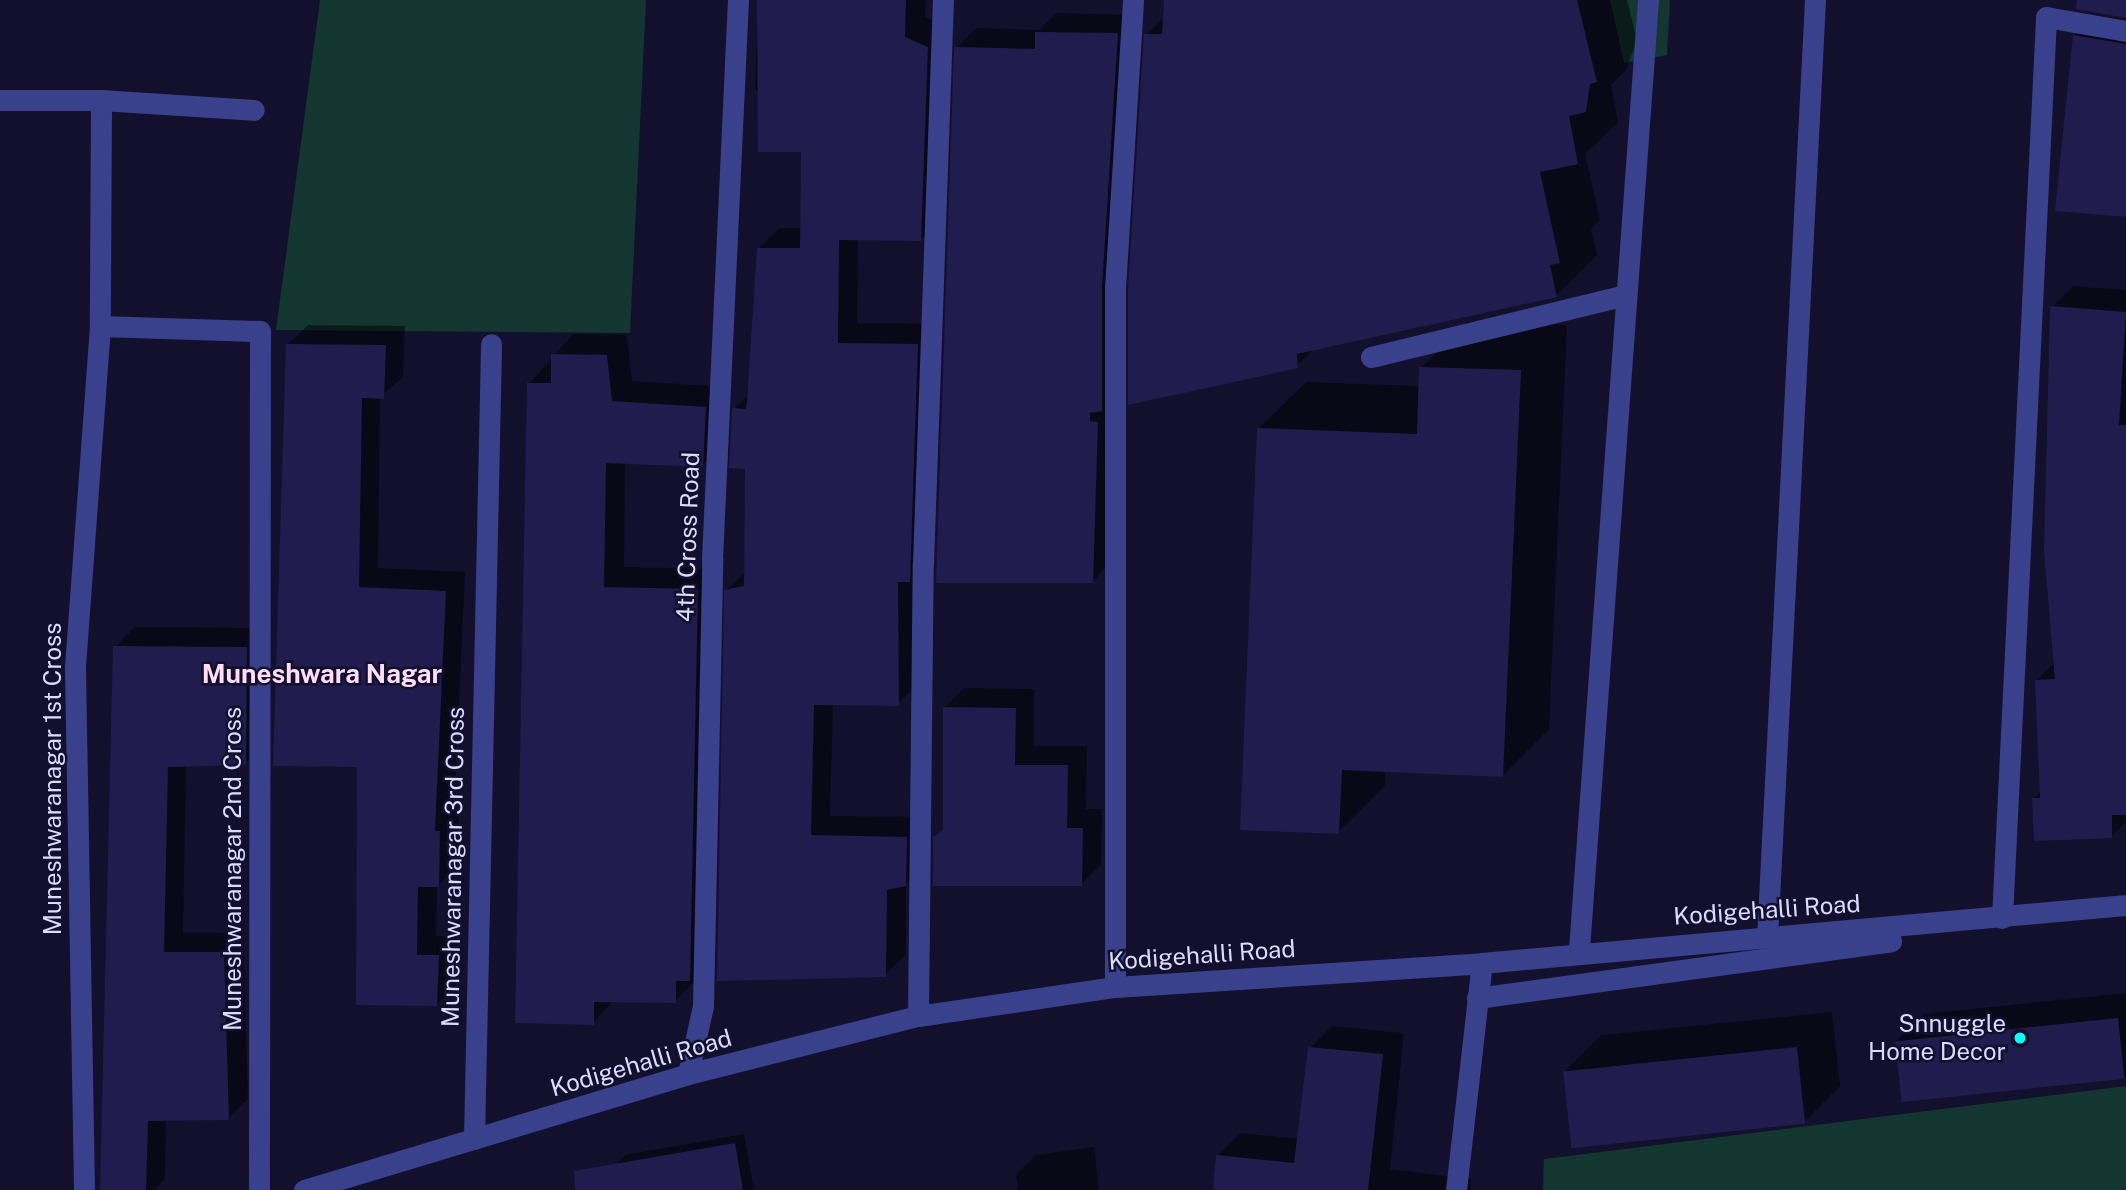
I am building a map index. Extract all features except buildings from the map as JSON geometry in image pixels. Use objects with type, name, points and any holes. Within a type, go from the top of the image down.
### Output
[{"type":"street","name":"4th Cross Road","points":[[688,1074],[703,1006],[712,559],[738,0]]},
{"type":"street","points":[[918,1016],[923,563],[943,0]]},
{"type":"street","points":[[1115,987],[1115,288],[1133,0]]},
{"type":"street","points":[[1579,949],[1648,0]]},
{"type":"street","points":[[1768,937],[1815,0]]},
{"type":"street","points":[[2002,918],[2048,9],[2126,31]]},
{"type":"street","points":[[0,100],[101,100],[254,110]]},
{"type":"street","name":"Muneshwaranagar 1st Cross","points":[[84,1190],[75,668],[100,327],[101,100]]},
{"type":"street","points":[[1371,358],[1626,295]]},
{"type":"street","name":"Muneshwaranagar 2nd Cross","points":[[100,327],[260,331],[259,1190]]},
{"type":"street","name":"Muneshwaranagar 3rd Cross","points":[[474,1139],[491,344]]},
{"type":"street","name":"Kodigehalli Road","points":[[304,1190],[688,1074],[918,1016],[1115,987],[1482,963],[1579,949],[1768,937],[2126,907]]},
{"type":"street","points":[[1477,998],[2126,907]]},
{"type":"street","points":[[1455,1190],[1482,963]]},
{"type":"green space","points":[[320,0],[646,0],[630,333],[276,330]]},
{"type":"green space","points":[[1610,0],[1670,0],[1667,55],[1624,63]]},
{"type":"green space","points":[[2126,1086],[2126,1190],[1543,1190],[1544,1159]]},
{"type":"place","name":"Snnuggle Home Decor","points":[[2020,1038]]},
{"type":"district","name":"Muneshwara Nagar","points":[[322,674]]}]
